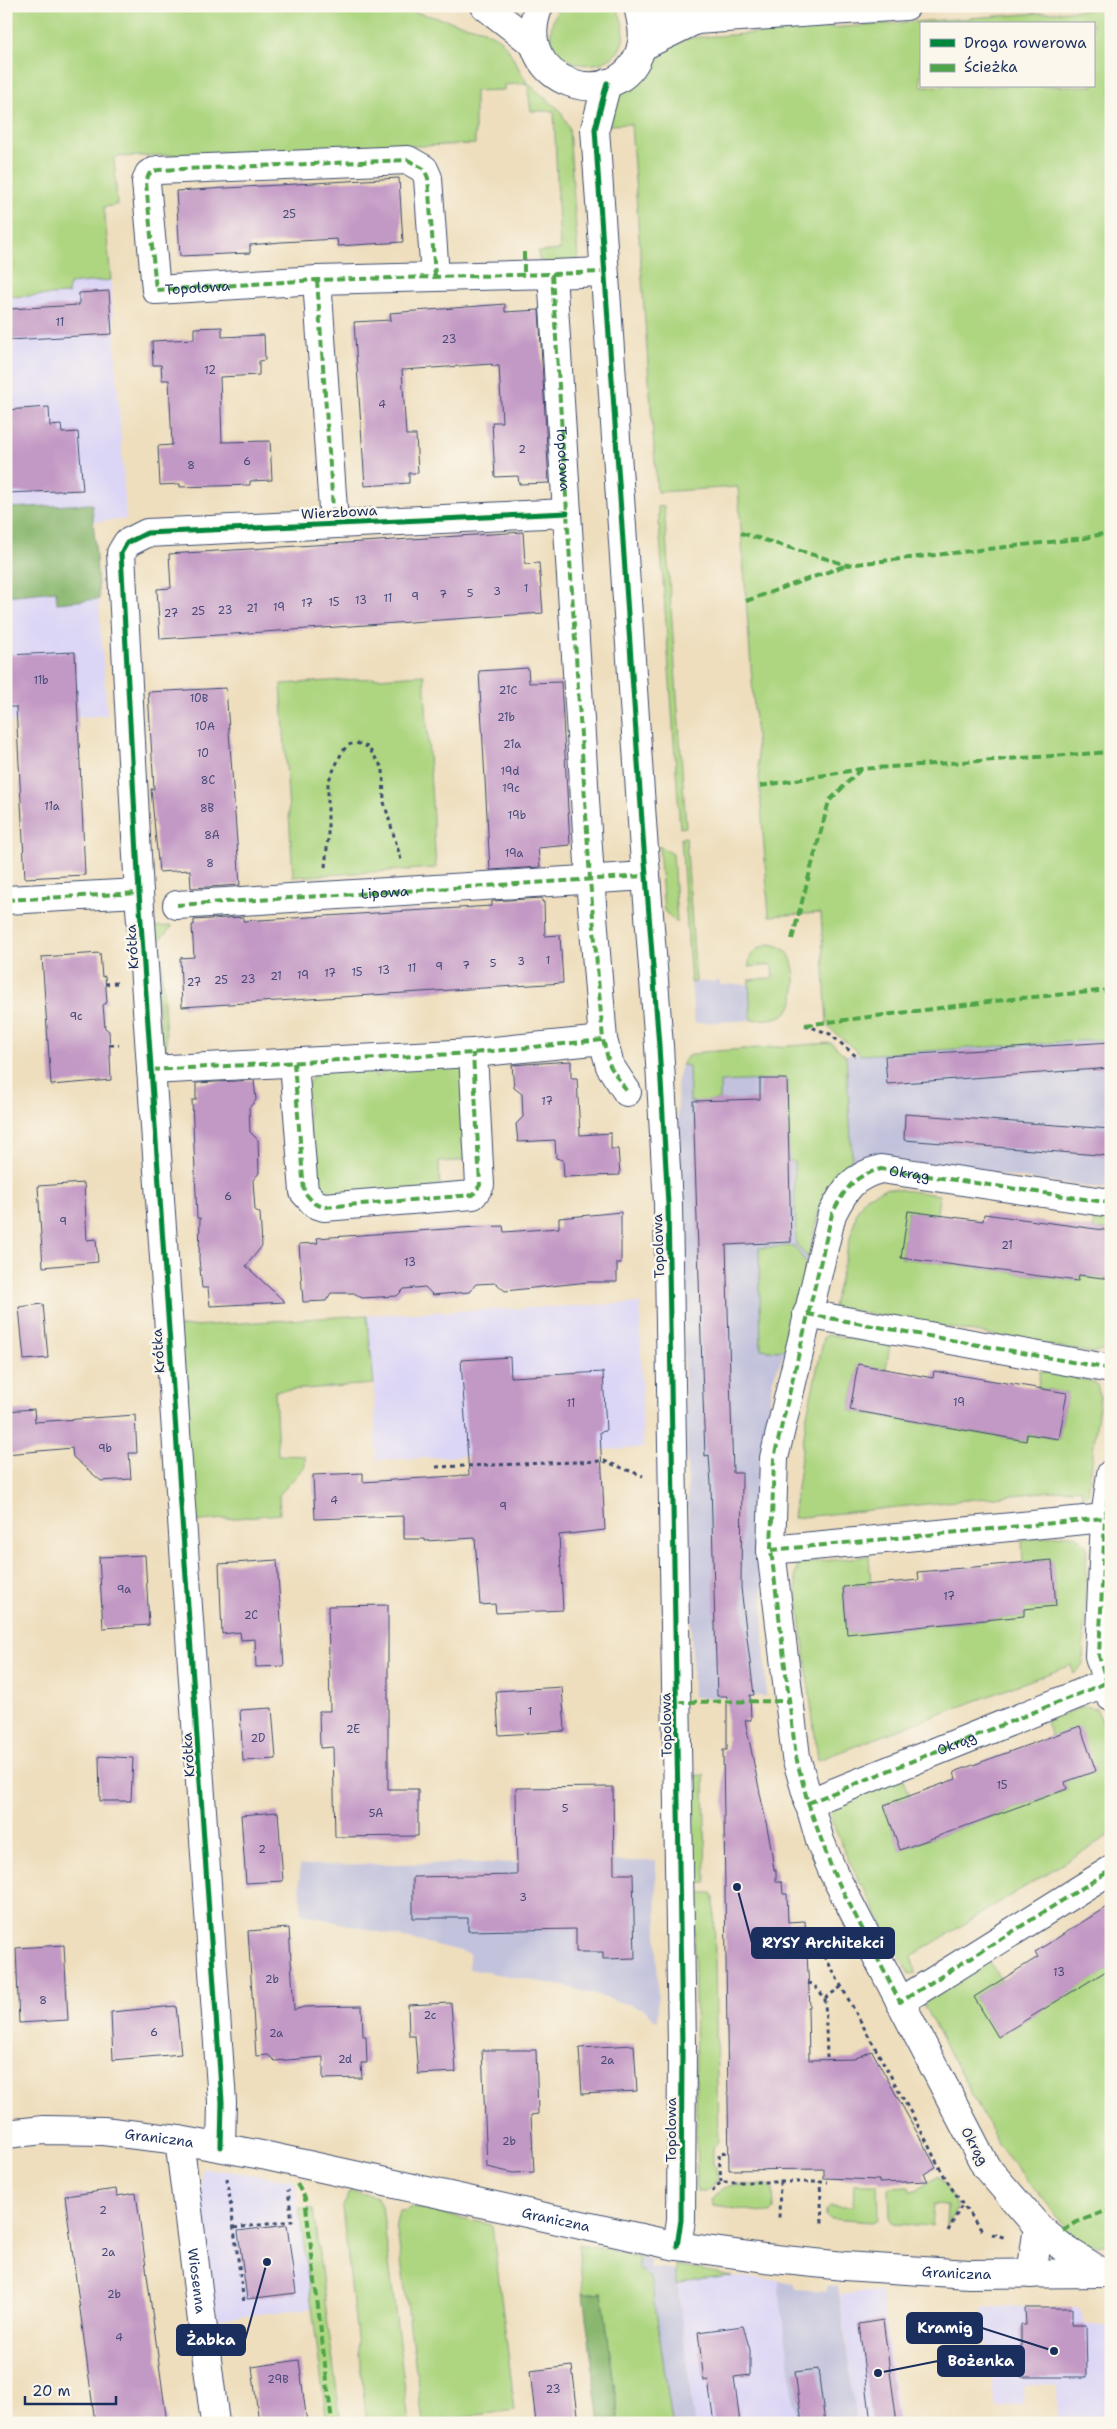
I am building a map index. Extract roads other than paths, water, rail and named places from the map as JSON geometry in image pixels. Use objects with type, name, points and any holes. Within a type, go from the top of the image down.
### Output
[{"type":"street","points":[[485,6],[534,44]]},
{"type":"street","points":[[539,6],[533,23],[534,44],[537,55],[546,68],[558,78],[573,85],[590,87],[607,83],[622,75],[634,62],[641,48],[643,28],[638,6],[696,20],[906,6]]},
{"type":"street","points":[[641,48],[696,20]]},
{"type":"street","points":[[595,130],[607,83]]},
{"type":"street","points":[[573,85],[595,130]]},
{"type":"street","name":"Topolowa","points":[[595,130],[603,272],[668,1204],[682,2046],[681,2220],[677,2246]]},
{"type":"street","name":"Topolowa","points":[[435,276],[428,178],[424,169],[408,160],[158,170],[149,174],[146,182],[156,290],[317,280],[435,276],[524,263],[552,274],[590,879],[603,1040],[610,1066],[627,1092]]},
{"type":"street","points":[[552,274],[603,272]]},
{"type":"street","points":[[317,280],[334,523]]},
{"type":"street","name":"Wierzbowa","points":[[120,553],[127,543],[147,533],[567,513]]},
{"type":"street","name":"Krótka","points":[[120,553],[139,893],[184,1574],[194,1670],[222,2102],[221,2147]]},
{"type":"street","name":"Lipowa","points":[[177,905],[646,876]]},
{"type":"street","points":[[6,900],[139,893]]},
{"type":"street","points":[[151,1070],[473,1053],[603,1040]]},
{"type":"street","points":[[294,1063],[304,1192],[315,1204],[324,1206],[473,1195],[480,1185],[473,1053]]},
{"type":"street","name":"Okrąg","points":[[1107,2273],[1066,2250],[1038,2227],[986,2167],[833,1872],[808,1803],[796,1757],[771,1550],[774,1458],[832,1214],[851,1183],[869,1172],[881,1169],[1111,1203]]},
{"type":"street","points":[[807,1314],[1111,1369]]},
{"type":"street","name":"Okrąg","points":[[808,1803],[1108,1690],[1099,1656],[1105,1518],[1111,1474]]},
{"type":"street","points":[[771,1550],[1105,1518]]},
{"type":"street","points":[[900,2002],[1111,1870]]},
{"type":"street","name":"Graniczna","points":[[6,2134],[44,2130],[103,2131],[180,2140],[221,2147],[677,2246],[844,2266],[969,2274],[1107,2273]]},
{"type":"street","name":"Wiosenna","points":[[180,2140],[214,2423]]},
{"type":"street","points":[[1031,2274],[1038,2227]]},
{"type":"place","name":"RYSY Architekci","points":[[737,1887]]},
{"type":"place","name":"Żabka","points":[[267,2262]]},
{"type":"place","name":"Kramig","points":[[1054,2351]]},
{"type":"place","name":"Bożenka","points":[[878,2373]]}]
